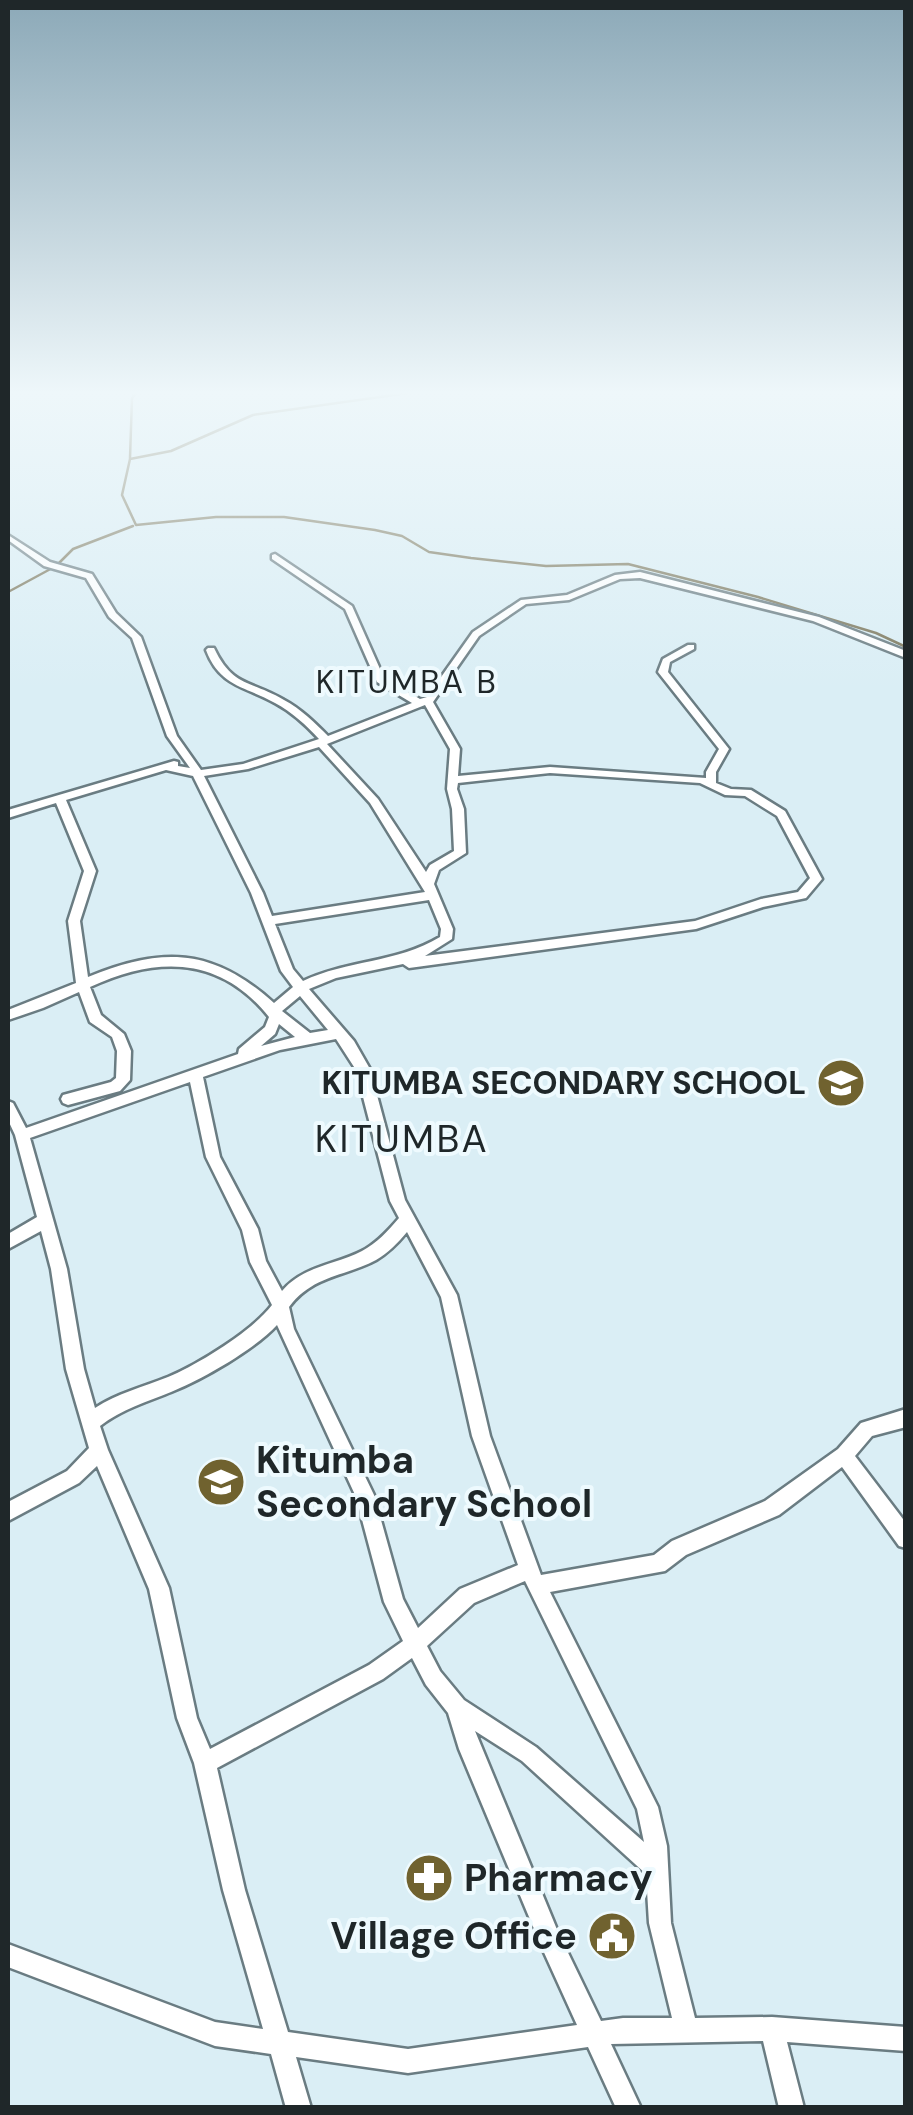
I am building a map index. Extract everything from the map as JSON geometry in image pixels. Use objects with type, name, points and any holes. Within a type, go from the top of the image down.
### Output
[{"type":"street","points":[[8,537],[36,559],[82,572],[98,586],[112,615],[136,637],[172,736],[197,773],[300,988],[363,1069],[407,1220],[443,1278],[481,1436],[533,1578],[647,1807],[656,1846],[654,1866],[660,1924],[686,2028]]},
{"type":"street","points":[[275,558],[349,608],[380,680],[426,703],[455,749],[453,780],[460,853],[434,868],[431,889]]},
{"type":"street","points":[[167,767],[197,773],[234,768],[426,703],[462,659],[476,634],[524,602],[578,595],[632,575],[816,619],[906,655]]},
{"type":"street","points":[[690,648],[666,661],[663,672],[724,748],[711,772],[711,784]]},
{"type":"street","points":[[211,650],[216,667],[227,678],[282,702],[322,741],[374,800],[431,889],[447,929],[446,939],[388,966]]},
{"type":"street","points":[[8,814],[167,767],[186,754]]},
{"type":"street","points":[[230,1063],[265,1034],[274,1015],[300,988],[332,972],[567,940],[661,932],[809,892],[816,879],[781,814],[756,796],[729,793],[711,784],[550,770],[453,780]]},
{"type":"street","points":[[60,799],[90,871],[74,921],[82,982],[95,1018],[117,1034],[124,1074],[115,1087],[68,1098]]},
{"type":"street","points":[[268,922],[431,889]]},
{"type":"street","points":[[8,1015],[82,982],[150,962],[180,960],[236,981],[305,1038]]},
{"type":"street","points":[[22,1136],[305,1038],[338,1032]]},
{"type":"street","points":[[196,1076],[213,1157],[246,1220],[258,1262],[281,1306],[290,1337],[365,1495],[388,1586],[414,1645],[457,1708],[470,1749],[550,1940],[628,2108]]},
{"type":"street","points":[[8,1107],[22,1136],[59,1270],[74,1369],[98,1452],[154,1571],[187,1718],[207,1770],[234,1890],[300,2108]]},
{"type":"street","points":[[91,1422],[118,1401],[185,1376],[266,1326],[303,1282],[366,1260],[385,1246],[407,1220]]},
{"type":"street","points":[[8,1242],[44,1222]]},
{"type":"street","points":[[207,1770],[376,1672],[414,1645],[467,1596],[533,1578],[658,1564],[679,1548],[772,1508],[844,1455],[867,1429],[906,1418]]},
{"type":"street","points":[[8,1512],[73,1477],[98,1452]]},
{"type":"street","points":[[844,1455],[906,1539]]},
{"type":"street","points":[[457,1708],[529,1754],[654,1866]]},
{"type":"street","points":[[8,1956],[216,2034],[408,2061],[596,2034],[686,2028],[772,2029],[906,2039]]},
{"type":"street","points":[[772,2029],[792,2108]]},
{"type":"waterway","points":[[123,492],[136,525],[216,517],[284,517],[375,530],[402,536],[429,552],[471,558],[546,566],[628,564],[758,597],[876,633],[906,647]]},
{"type":"waterway","points":[[8,592],[56,566],[73,549],[133,526]]},
{"type":"place","name":"KITUMBA SECONDARY SCHOOL","points":[[841,1083]]},
{"type":"place","name":"Kitumba Secondary School","points":[[221,1482]]},
{"type":"place","name":"Pharmacy","points":[[429,1878]]},
{"type":"place","name":"Village Office","points":[[612,1936]]},
{"type":"district","name":"KITUMBA B","points":[[407,682]]},
{"type":"district","name":"KITUMBA","points":[[402,1139]]}]
